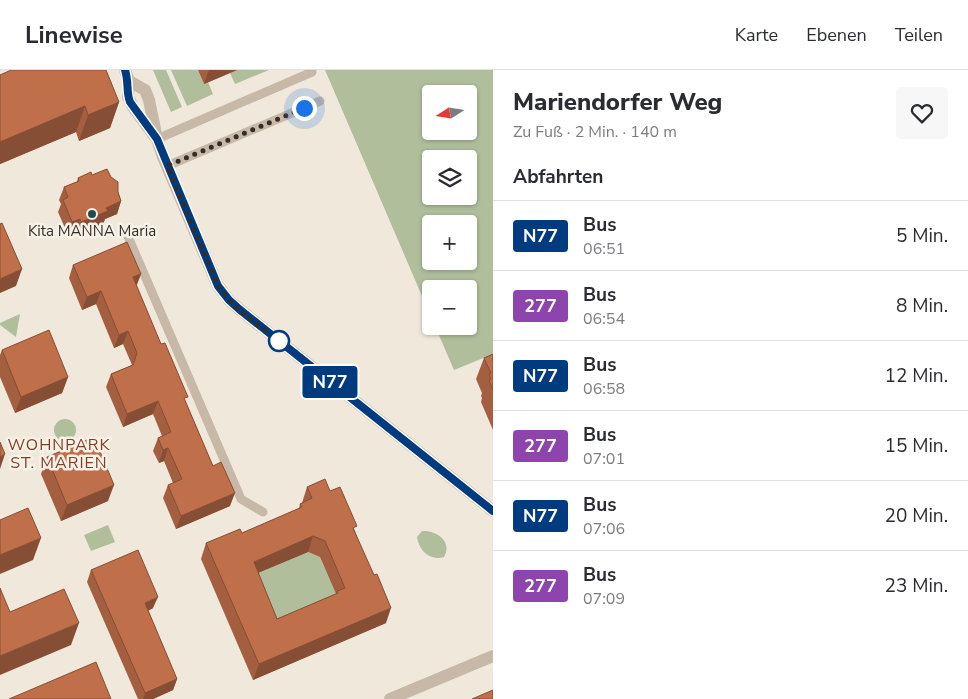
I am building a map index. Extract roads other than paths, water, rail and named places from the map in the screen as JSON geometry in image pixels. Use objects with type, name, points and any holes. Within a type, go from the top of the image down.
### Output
[{"type":"street","points":[[127,75],[128,97],[133,107],[157,139]]},
{"type":"street","points":[[127,75],[145,90],[149,100],[157,139],[167,166],[218,286],[229,300],[493,511]]},
{"type":"street","points":[[390,699],[493,656]]},
{"type":"lane","points":[[157,139],[312,72]]},
{"type":"lane","points":[[167,166],[320,102]]},
{"type":"lane","points":[[126,232],[241,499],[263,512]]},
{"type":"place","name":"Kita MANNA Maria","points":[[92,214]]},
{"type":"district","name":"WOHNPARK ST. MARIEN","points":[[59,454]]}]
